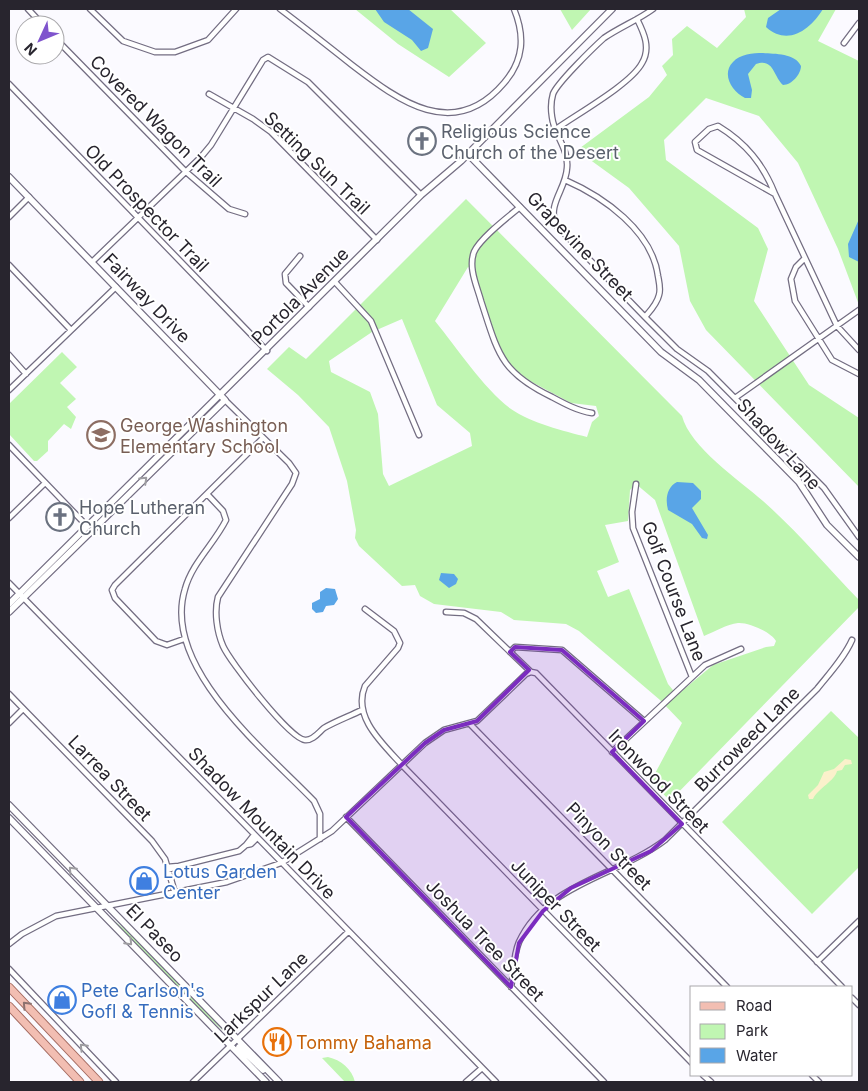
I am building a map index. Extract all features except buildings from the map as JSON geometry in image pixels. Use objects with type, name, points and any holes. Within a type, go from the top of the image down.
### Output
[{"type":"main road","points":[[9,986],[99,1082]]},
{"type":"main road","points":[[9,1006],[80,1082]]},
{"type":"street","points":[[90,9],[123,41],[155,52],[176,52],[208,40],[236,9]]},
{"type":"street","points":[[280,9],[390,94],[421,109],[446,113],[468,110],[483,103],[513,73],[520,57],[522,40],[514,9]]},
{"type":"street","name":"Portola Avenue","points":[[9,604],[21,596],[223,398],[309,307],[421,195],[468,154],[612,9]]},
{"type":"street","points":[[653,9],[603,39],[561,82],[553,94],[552,119],[567,154],[565,180],[554,202],[553,217],[556,225],[644,317],[677,349],[708,371],[824,488],[859,537]]},
{"type":"street","points":[[556,129],[632,76],[643,62],[647,46],[637,19]]},
{"type":"street","points":[[844,43],[859,24]]},
{"type":"street","name":"Covered Wagon Trail","points":[[65,48],[185,172],[229,209],[245,214]]},
{"type":"street","points":[[92,262],[211,145],[244,89],[263,60],[268,57],[308,82],[421,195]]},
{"type":"street","name":"Old Prospector Trail","points":[[9,84],[267,351]]},
{"type":"street","name":"Setting Sun Trail","points":[[208,94],[253,119],[270,132],[377,240]]},
{"type":"street","points":[[775,194],[697,150],[695,142],[710,129],[718,126],[735,136],[754,154],[768,176],[804,259],[837,326],[859,350]]},
{"type":"street","name":"Grapevine Street","points":[[468,154],[669,360]]},
{"type":"street","name":"Fairway Drive","points":[[9,177],[294,470],[295,479],[218,597],[216,617],[223,646],[250,688],[295,736],[305,740],[312,738],[324,728],[362,710]]},
{"type":"street","points":[[565,180],[579,186],[626,220],[651,253],[657,269],[660,293],[652,308],[644,317]]},
{"type":"street","points":[[9,216],[28,197]]},
{"type":"street","points":[[520,207],[474,252],[471,269],[495,344],[503,361],[519,378],[567,404],[592,413]]},
{"type":"street","points":[[300,256],[285,274],[286,283],[309,307]]},
{"type":"street","points":[[804,259],[796,267],[791,279],[795,301],[832,360],[859,374]]},
{"type":"street","points":[[9,265],[71,330]]},
{"type":"street","points":[[335,282],[371,321],[420,435]]},
{"type":"street","points":[[9,390],[116,287]]},
{"type":"street","points":[[735,398],[859,310]]},
{"type":"street","points":[[9,356],[26,374]]},
{"type":"street","name":"Shadow Lane","points":[[669,360],[698,380],[799,482],[828,525],[859,557]]},
{"type":"street","name":"Portola Avenue","points":[[9,612],[21,596],[87,526],[223,398]]},
{"type":"street","points":[[184,639],[167,645],[156,641],[115,598],[112,590],[262,439]]},
{"type":"street","points":[[9,445],[87,526]]},
{"type":"street","points":[[9,518],[45,483]]},
{"type":"street","name":"Golf Course Lane","points":[[636,484],[632,512],[634,528],[692,677]]},
{"type":"street","points":[[207,494],[223,511],[226,520],[191,574],[185,588],[181,621],[184,639],[195,666],[214,696],[314,800],[320,814],[320,839]]},
{"type":"street","name":"Shadow Mountain Drive","points":[[9,583],[496,1082]]},
{"type":"street","points":[[362,710],[361,702],[365,686],[398,648],[400,643],[394,631],[365,609]]},
{"type":"street","name":"Ironwood Street","points":[[446,612],[464,613],[476,619],[531,672],[536,673],[841,986]]},
{"type":"street","name":"Burroweed Lane","points":[[511,987],[518,943],[531,924],[571,888],[651,851],[682,824],[817,689],[846,654],[852,640]]},
{"type":"street","points":[[510,652],[515,647],[562,650],[644,721]]},
{"type":"street","points":[[612,752],[710,661],[741,649]]},
{"type":"street","points":[[9,944],[22,934],[47,920],[95,907],[227,882],[281,863],[320,839],[444,730],[478,722],[526,674],[531,672]]},
{"type":"street","name":"Larrea Street","points":[[9,694],[152,841],[165,860],[174,893]]},
{"type":"street","points":[[9,723],[24,709]]},
{"type":"street","name":"Juniper Street","points":[[362,710],[372,730],[402,765],[690,1061]]},
{"type":"street","name":"Pinyon Street","points":[[471,725],[726,986]]},
{"type":"street","name":"El Paseo","points":[[9,805],[279,1082]]},
{"type":"street","name":"Joshua Tree Street","points":[[346,817],[604,1082]]},
{"type":"street","name":"El Paseo","points":[[9,818],[266,1082]]},
{"type":"street","points":[[168,869],[239,851],[246,845],[251,844],[256,836]]},
{"type":"street","points":[[817,962],[859,921]]},
{"type":"street","name":"Larkspur Lane","points":[[193,1082],[348,932]]},
{"type":"street","points":[[9,969],[116,1082]]},
{"type":"street","points":[[239,1047],[259,1067],[272,1075]]},
{"type":"street","points":[[466,1082],[482,1068]]},
{"type":"highlighted area","points":[[515,647],[562,650],[644,721],[612,752],[682,824],[651,851],[571,888],[543,911],[519,943],[511,987],[346,817],[425,743],[444,730],[477,721],[529,670],[510,652]]},
{"type":"green space","points":[[355,9],[450,9],[486,43],[449,77],[398,44]]},
{"type":"green space","points":[[560,9],[591,9],[572,30]]},
{"type":"green space","points":[[744,9],[836,9],[818,41],[859,61],[859,305],[838,249],[798,163],[759,116],[706,98],[664,140],[666,160],[758,228],[768,249],[754,301],[809,385],[859,418],[859,487],[706,330],[690,301],[679,246],[629,188],[589,159],[580,148],[649,97],[667,75],[662,66],[673,55],[672,39],[687,26],[717,48],[746,17]]},
{"type":"green space","points":[[466,199],[682,416],[687,428],[705,451],[763,501],[800,537],[859,600],[859,607],[670,801],[651,781],[682,723],[660,700],[579,631],[566,624],[514,620],[501,612],[434,604],[420,596],[415,585],[402,586],[359,546],[355,538],[356,530],[347,481],[329,427],[298,395],[267,369],[289,347],[306,359]],"holes":[[[468,267],[472,269],[497,343],[510,365],[528,380],[571,403],[596,406],[599,416],[592,422],[587,437],[538,422],[511,409],[491,391],[435,321]],[[402,319],[437,405],[470,433],[472,446],[389,486],[383,474],[378,414],[370,392],[331,372],[329,361],[372,332]],[[636,484],[655,500],[704,636],[729,625],[742,623],[759,628],[769,634],[776,641],[774,646],[713,665],[677,695],[668,684],[629,589],[608,597],[597,571],[619,562],[605,525],[628,521],[630,490]]]},
{"type":"green space","points":[[62,352],[77,367],[60,383],[76,399],[67,407],[76,417],[71,429],[64,424],[48,441],[48,451],[37,461],[34,461],[9,434],[9,404]]},
{"type":"green space","points":[[831,711],[859,738],[859,867],[812,914],[722,822]]},
{"type":"green space","points":[[107,915],[127,931],[229,1036],[202,1012]]},
{"type":"green space","points":[[328,1057],[337,1060],[345,1066],[354,1077],[355,1082],[345,1082],[322,1058]]},
{"type":"sand","points":[[845,759],[851,760],[852,764],[845,765],[842,770],[837,771],[836,775],[813,799],[809,799],[808,795],[818,785],[824,772],[834,769]]},
{"type":"water","points":[[375,9],[408,9],[433,29],[428,48],[421,51],[412,40],[384,22]]},
{"type":"water","points":[[781,9],[823,9],[805,29],[791,35],[782,35],[774,33],[766,27],[768,18]]},
{"type":"water","points":[[763,53],[790,56],[801,66],[799,72],[793,81],[783,85],[770,66],[766,63],[756,64],[748,74],[752,90],[751,98],[745,98],[732,87],[728,77],[730,67],[736,59],[743,56]]},
{"type":"water","points":[[859,219],[859,262],[849,257],[848,244]]},
{"type":"water","points":[[677,482],[693,483],[701,491],[701,499],[692,508],[708,535],[707,539],[702,538],[692,524],[668,510],[668,494],[671,487]]},
{"type":"water","points":[[441,573],[454,574],[458,579],[456,584],[449,588],[439,580]]},
{"type":"water","points":[[326,588],[335,589],[338,599],[334,605],[326,606],[323,612],[316,613],[312,609],[312,603],[320,599],[320,592]]},
{"type":"place","name":"Religious Science Church of the Desert","points":[[422,141]]},
{"type":"place","name":"George Washington Elementary School","points":[[101,435]]},
{"type":"place","name":"Hope Lutheran Church","points":[[60,517]]},
{"type":"place","name":"Lotus Garden Center","points":[[144,881]]},
{"type":"place","name":"Pete Carlson's Gofl & Tennis","points":[[62,1000]]},
{"type":"place","name":"Tommy Bahama","points":[[277,1042]]}]
